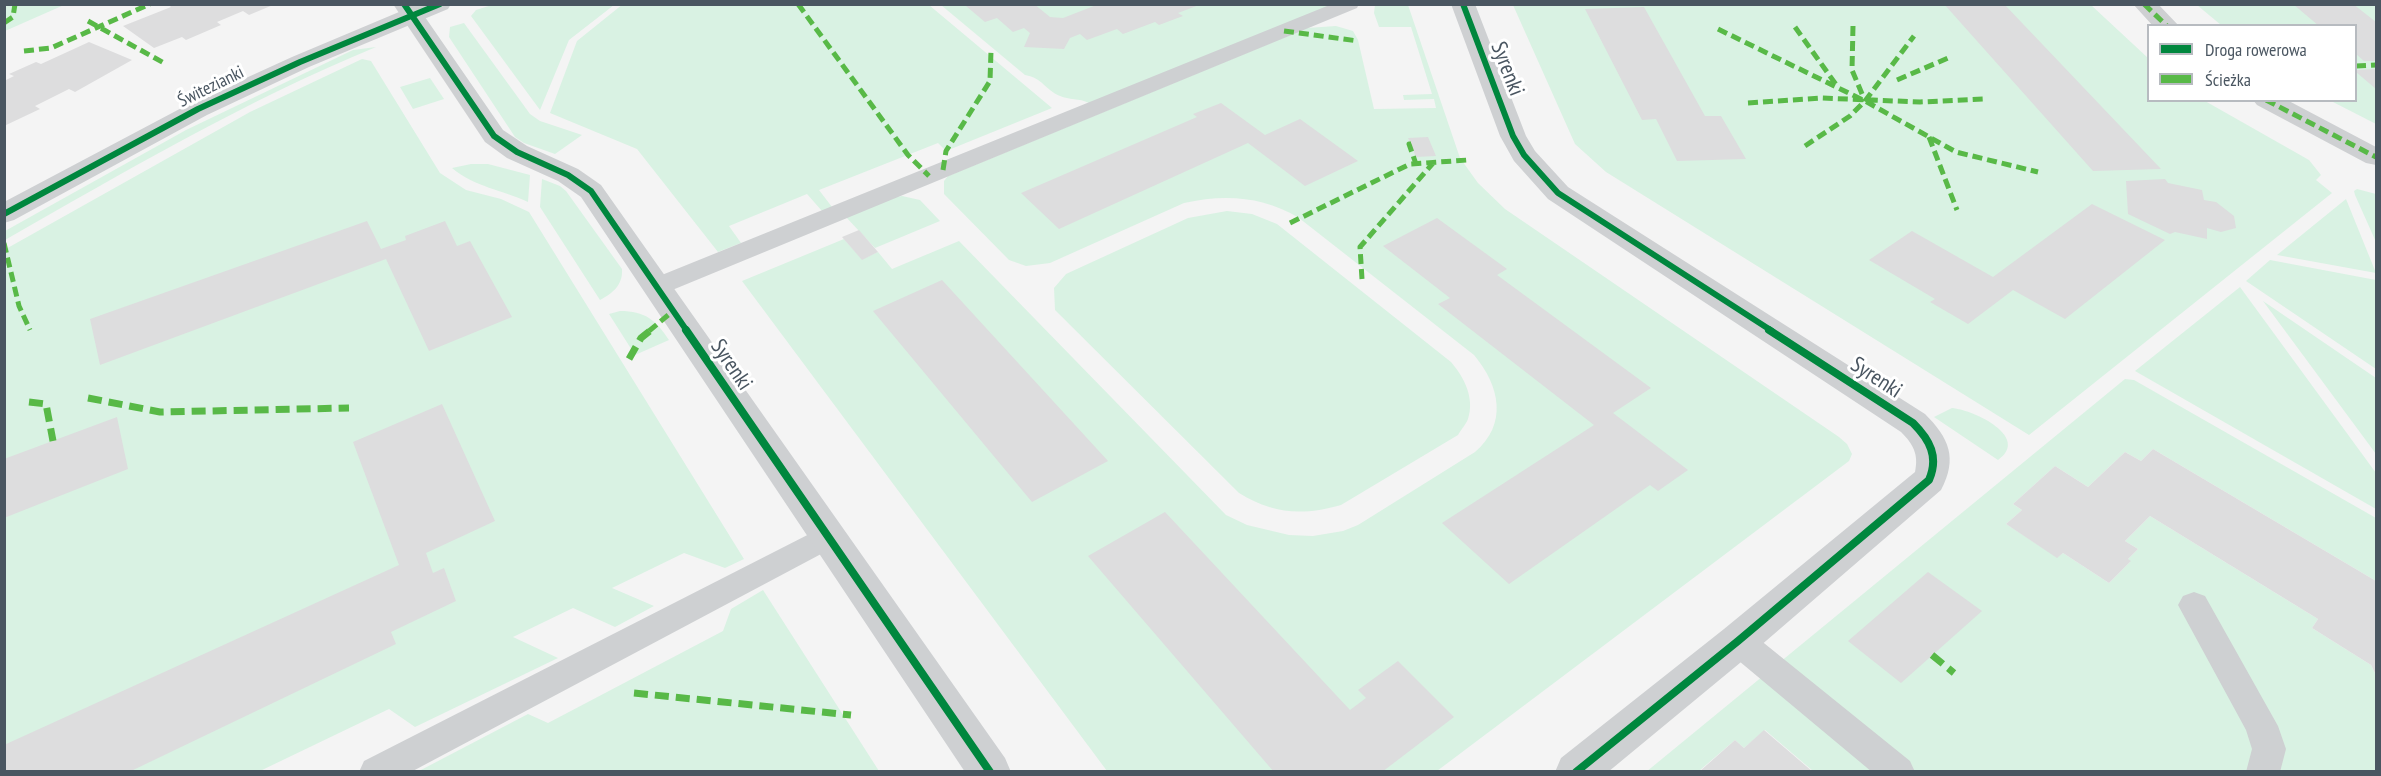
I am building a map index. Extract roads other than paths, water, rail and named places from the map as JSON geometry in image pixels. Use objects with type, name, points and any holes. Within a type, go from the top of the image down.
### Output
[{"type":"street","name":"Syrenki","points":[[1463,4],[1514,136],[1524,155],[1558,193],[1913,423],[1926,435],[1933,450],[1936,468],[1929,480],[1738,641],[1576,771]]},
{"type":"street","points":[[2144,4],[2165,24]]},
{"type":"street","name":"Syrenki","points":[[418,8],[494,136],[518,154],[582,182],[591,190],[826,537],[990,771]]},
{"type":"street","name":"Świtezianki","points":[[5,214],[110,155],[214,102],[418,8]]},
{"type":"street","points":[[2270,102],[2376,157]]},
{"type":"lane","points":[[656,286],[1350,4]]},
{"type":"lane","points":[[376,771],[826,537]]},
{"type":"lane","points":[[2194,605],[2261,726],[2269,749],[2263,771]]},
{"type":"lane","points":[[1738,641],[1898,771]]}]
